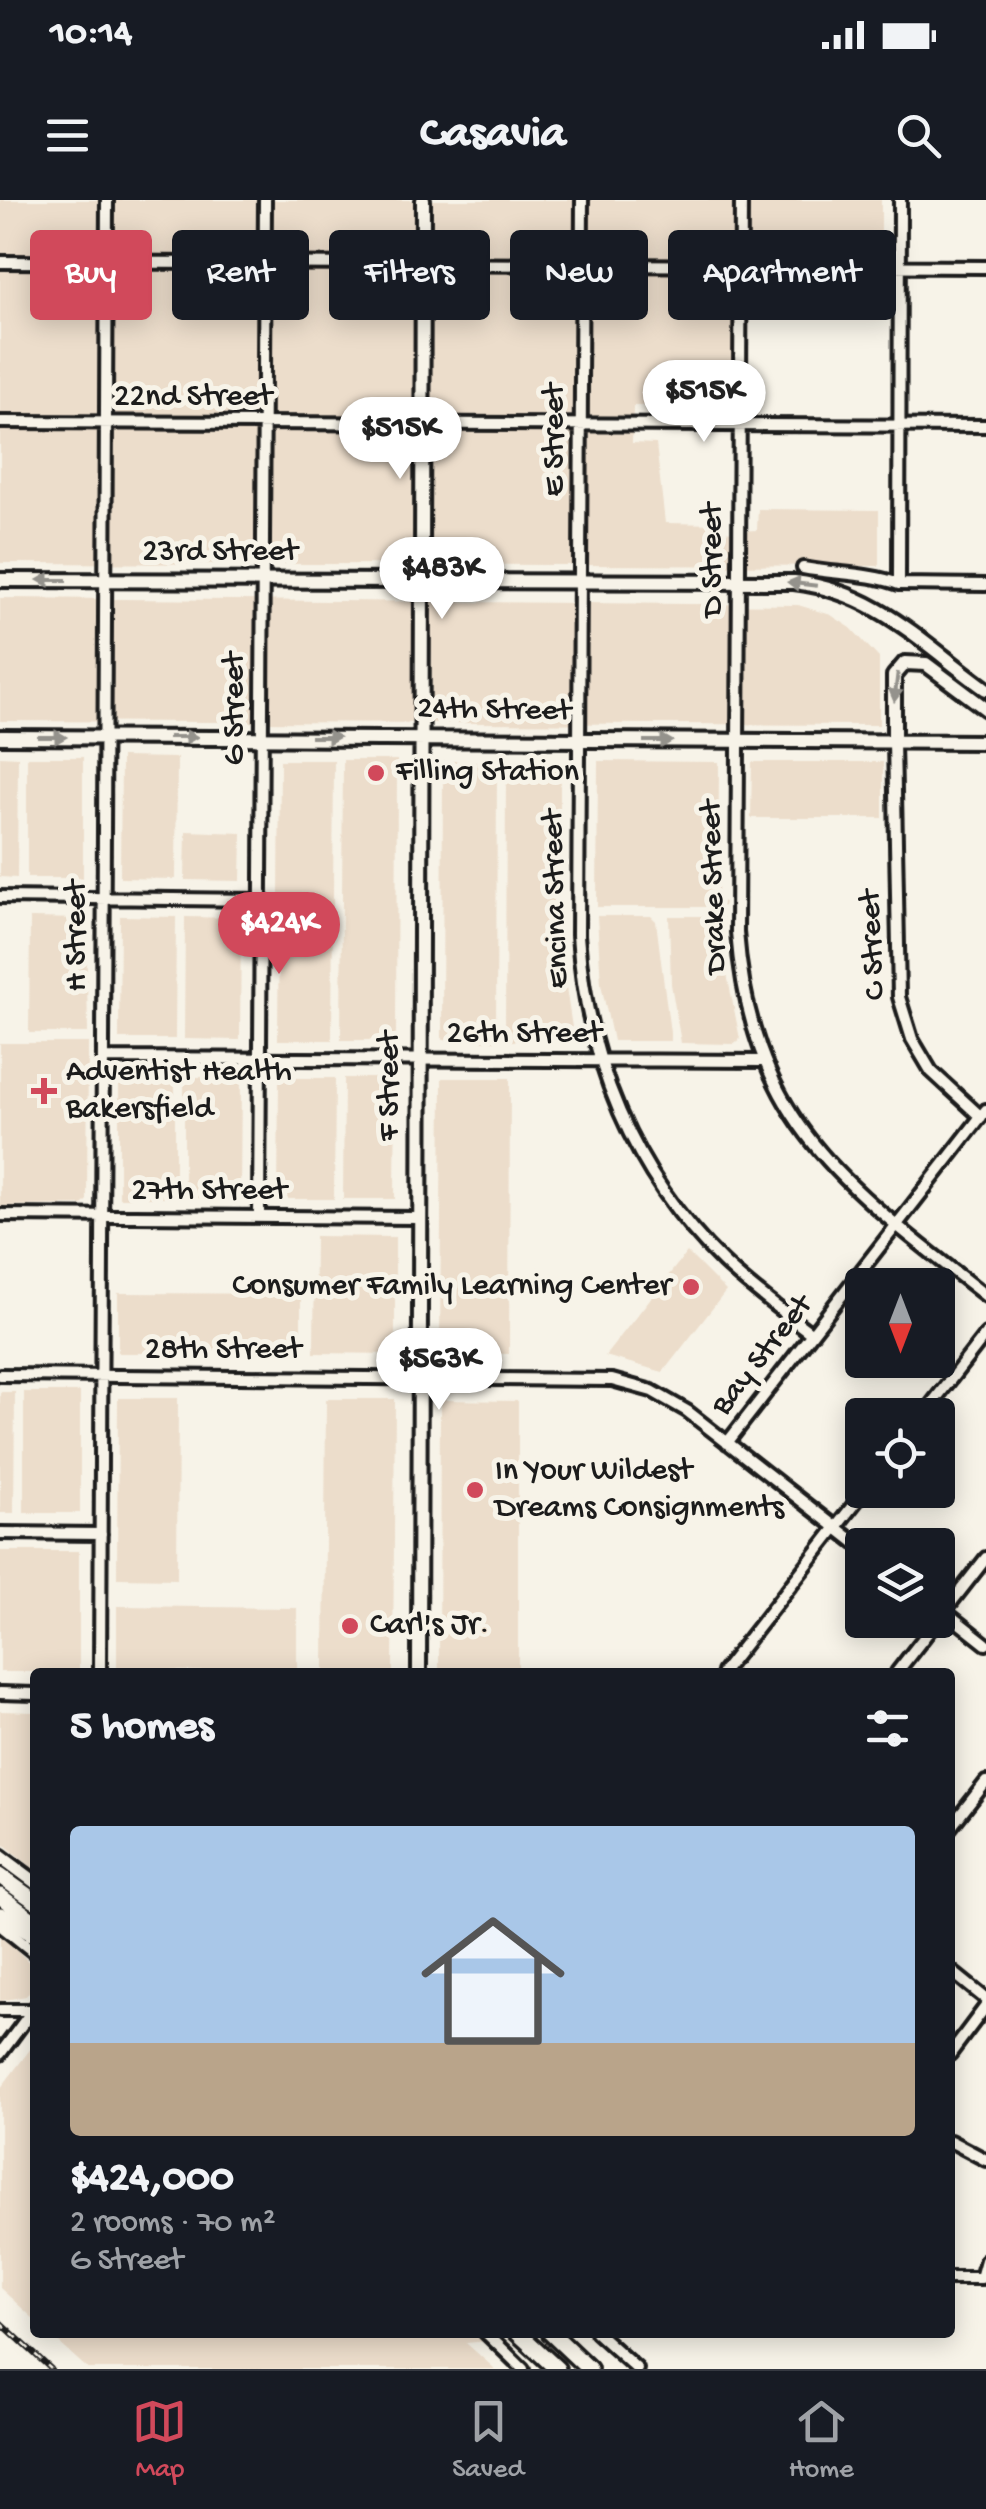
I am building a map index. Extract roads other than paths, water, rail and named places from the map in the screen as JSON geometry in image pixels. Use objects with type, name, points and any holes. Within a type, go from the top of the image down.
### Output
[{"type":"highway","points":[[0,1876],[30,1897]]},
{"type":"highway","points":[[0,1896],[30,1918]]},
{"type":"highway","points":[[0,1916],[30,1932]]},
{"type":"highway","points":[[523,2338],[556,2369]]},
{"type":"highway","points":[[556,2338],[589,2369]]},
{"type":"main road","name":"F Street","points":[[423,200],[423,230]]},
{"type":"main road","name":"F Street","points":[[419,1668],[422,320]]},
{"type":"main road","name":"23rd Street","points":[[0,580],[739,581]]},
{"type":"main road","points":[[739,581],[806,584],[863,600],[986,689]]},
{"type":"main road","points":[[894,741],[894,676],[906,663],[926,664],[986,709]]},
{"type":"main road","name":"24th Street","points":[[0,738],[986,742]]},
{"type":"main road","points":[[0,1856],[30,1878]]},
{"type":"street","name":"H Street","points":[[107,200],[107,230]]},
{"type":"street","name":"G Street","points":[[265,200],[265,230]]},
{"type":"street","name":"E Street","points":[[582,200],[582,230]]},
{"type":"street","name":"D Street","points":[[741,200],[741,230]]},
{"type":"street","points":[[899,584],[900,200]]},
{"type":"street","points":[[0,262],[30,263]]},
{"type":"street","points":[[896,267],[986,267]]},
{"type":"street","name":"H Street","points":[[100,1668],[106,320]]},
{"type":"street","name":"G Street","points":[[259,1218],[263,320]]},
{"type":"street","name":"E Street","points":[[579,741],[582,320]]},
{"type":"street","name":"D Street","points":[[738,741],[740,320]]},
{"type":"street","name":"22nd Street","points":[[0,422],[986,426]]},
{"type":"street","points":[[803,568],[899,584],[986,585]]},
{"type":"street","name":"Encina Street","points":[[579,741],[579,952],[585,1001],[599,1060],[626,1129],[679,1213],[724,1262],[812,1334]]},
{"type":"street","name":"Drake Street","points":[[738,741],[740,964],[752,1028],[764,1060],[790,1111],[819,1154],[854,1192],[986,1296]]},
{"type":"street","name":"C Street","points":[[894,741],[898,997],[912,1038],[931,1070],[958,1100],[983,1114]]},
{"type":"street","points":[[0,897],[260,900]]},
{"type":"street","name":"26th Street","points":[[103,1058],[764,1060]]},
{"type":"street","name":"Bay Street","points":[[727,1443],[983,1114]]},
{"type":"street","name":"27th Street","points":[[0,1215],[418,1218]]},
{"type":"street","points":[[936,1398],[986,1334]]},
{"type":"street","name":"28th Street","points":[[0,1375],[612,1380],[671,1401],[845,1534]]},
{"type":"street","points":[[726,1668],[851,1508]]},
{"type":"street","points":[[0,1534],[101,1534]]},
{"type":"street","points":[[955,1593],[986,1558]]},
{"type":"street","points":[[955,1620],[986,1644]]},
{"type":"street","points":[[900,1668],[921,1638]]},
{"type":"street","points":[[0,1694],[30,1694]]},
{"type":"street","points":[[955,1822],[986,1782]]},
{"type":"street","points":[[0,1925],[30,1949]]},
{"type":"street","points":[[955,1975],[986,2003],[955,2047]]},
{"type":"street","points":[[0,2010],[30,2009]]},
{"type":"street","points":[[0,2054],[30,2014]]},
{"type":"street","points":[[955,2144],[986,2160]]},
{"type":"street","points":[[955,2278],[981,2278],[986,2260]]},
{"type":"street","points":[[491,2338],[523,2369]]},
{"type":"street","points":[[603,2338],[637,2369]]},
{"type":"railway","points":[[0,2322],[51,2369]]},
{"type":"place","name":"Filling Station","points":[[376,773]]},
{"type":"place","name":"Adventist Health Bakersfield","points":[[44,1091]]},
{"type":"place","name":"Consumer Family Learning Center","points":[[691,1287]]},
{"type":"place","name":"In Your Wildest Dreams Consignments","points":[[475,1490]]},
{"type":"place","name":"Carl's Jr.","points":[[350,1626]]}]
